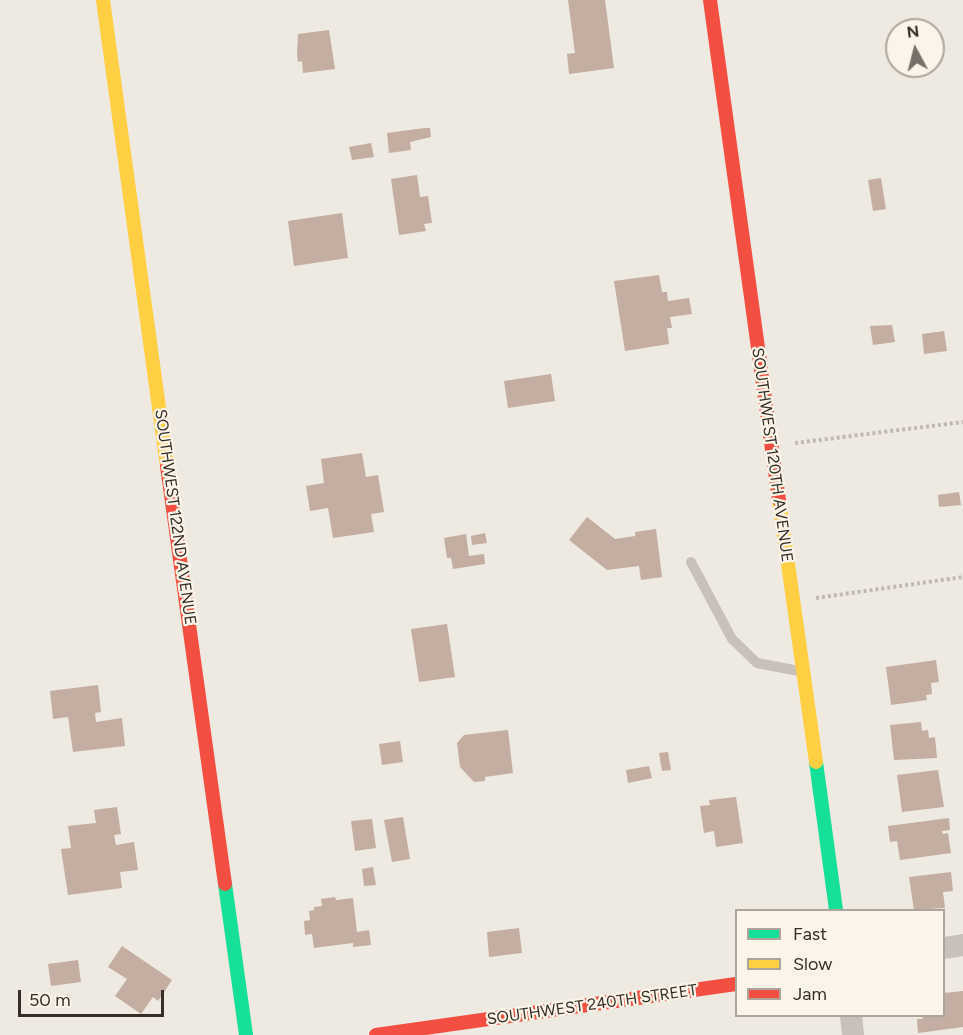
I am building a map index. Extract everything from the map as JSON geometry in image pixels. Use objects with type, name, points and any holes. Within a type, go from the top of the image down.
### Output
[{"type":"street","name":"SOUTHWEST 122ND AVENUE","points":[[103,0],[246,1035]]},
{"type":"street","name":"SOUTHWEST 120TH AVENUE","points":[[710,0],[836,909]]},
{"type":"street","points":[[945,948],[963,945]]},
{"type":"street","name":"SOUTHWEST 240TH STREET","points":[[376,1035],[735,984]]},
{"type":"street","points":[[851,1017],[853,1035]]},
{"type":"lane","points":[[691,562],[732,639],[757,663],[802,672]]},
{"type":"path","points":[[770,446],[963,422]]},
{"type":"path","points":[[792,602],[963,577]]},
{"type":"building","points":[[568,0],[605,0],[614,68],[569,74],[567,54],[575,53]]},
{"type":"building","points":[[329,30],[335,69],[303,73],[302,61],[298,62],[298,34]]},
{"type":"building","points":[[430,128],[431,137],[410,142],[411,150],[389,153],[387,133]]},
{"type":"building","points":[[371,143],[374,157],[352,160],[349,147]]},
{"type":"building","points":[[417,175],[420,197],[428,196],[432,223],[424,224],[426,231],[399,235],[391,179]]},
{"type":"building","points":[[881,178],[886,209],[873,211],[868,180]]},
{"type":"building","points":[[342,213],[348,258],[294,266],[288,221]]},
{"type":"building","points":[[659,275],[662,292],[667,292],[668,301],[689,298],[692,314],[670,317],[672,328],[667,328],[669,344],[625,351],[614,281]]},
{"type":"building","points":[[892,325],[895,342],[873,345],[870,326]]},
{"type":"building","points":[[944,331],[947,351],[924,354],[922,334]]},
{"type":"building","points":[[551,374],[555,401],[508,408],[504,381]]},
{"type":"building","points":[[362,453],[366,477],[378,475],[384,512],[371,514],[374,532],[333,538],[328,508],[310,511],[306,486],[324,483],[321,459]]},
{"type":"building","points":[[959,492],[961,505],[939,507],[938,495]]},
{"type":"building","points":[[587,517],[615,539],[635,536],[635,532],[656,529],[662,577],[641,580],[639,566],[607,570],[569,540]]},
{"type":"building","points":[[485,533],[487,543],[472,545],[471,536]]},
{"type":"building","points":[[466,534],[469,556],[484,554],[485,564],[453,569],[451,558],[447,558],[444,538]]},
{"type":"building","points":[[447,624],[455,677],[419,682],[411,629]]},
{"type":"building","points":[[936,660],[939,682],[931,683],[932,694],[926,695],[927,700],[891,705],[886,667]]},
{"type":"building","points":[[98,685],[101,712],[95,713],[96,722],[122,718],[125,746],[73,752],[68,717],[53,719],[50,691]]},
{"type":"building","points":[[921,722],[922,731],[928,730],[929,738],[935,737],[937,758],[894,760],[890,725]]},
{"type":"building","points":[[508,730],[513,773],[485,777],[485,781],[474,782],[460,767],[457,743],[464,735]]},
{"type":"building","points":[[400,741],[403,762],[382,765],[379,744]]},
{"type":"building","points":[[668,752],[671,770],[662,771],[659,753]]},
{"type":"building","points":[[649,766],[652,778],[628,783],[626,770]]},
{"type":"building","points":[[938,770],[944,807],[902,812],[897,775]]},
{"type":"building","points":[[736,797],[743,843],[716,847],[714,831],[704,833],[700,806],[710,805],[709,800]]},
{"type":"building","points":[[117,807],[121,834],[114,835],[116,845],[134,842],[138,870],[120,872],[122,888],[68,895],[61,849],[71,848],[68,826],[96,823],[94,810]]},
{"type":"building","points":[[403,817],[410,859],[392,862],[384,820]]},
{"type":"building","points":[[949,818],[950,830],[942,831],[943,834],[948,833],[951,853],[900,860],[897,841],[890,842],[888,826]]},
{"type":"building","points":[[372,819],[376,848],[355,851],[351,821]]},
{"type":"building","points":[[373,867],[376,885],[364,886],[362,869]]},
{"type":"building","points":[[951,872],[953,891],[943,892],[945,908],[914,909],[909,877]]},
{"type":"building","points":[[335,897],[336,900],[353,898],[357,932],[369,930],[371,945],[353,947],[353,943],[314,948],[312,934],[305,935],[304,921],[310,920],[309,911],[314,910],[314,907],[322,906],[321,899]]},
{"type":"building","points":[[519,928],[522,953],[489,957],[487,932]]},
{"type":"building","points":[[122,946],[172,980],[158,1001],[153,997],[141,1014],[115,996],[127,979],[108,967]]},
{"type":"building","points":[[78,960],[81,982],[51,986],[48,964]]},
{"type":"building","points":[[963,991],[963,1027],[918,1033],[917,1019],[945,1017],[945,993]]},
{"type":"traffic: fast","points":[[816,762],[836,909]]},
{"type":"traffic: fast","points":[[225,884],[246,1035]]},
{"type":"traffic: slow","points":[[103,0],[167,466]]},
{"type":"traffic: slow","points":[[779,500],[816,762]]},
{"type":"traffic: jam","points":[[710,0],[779,500]]},
{"type":"traffic: jam","points":[[167,466],[225,884]]},
{"type":"traffic: jam","points":[[376,1035],[735,984]]}]
